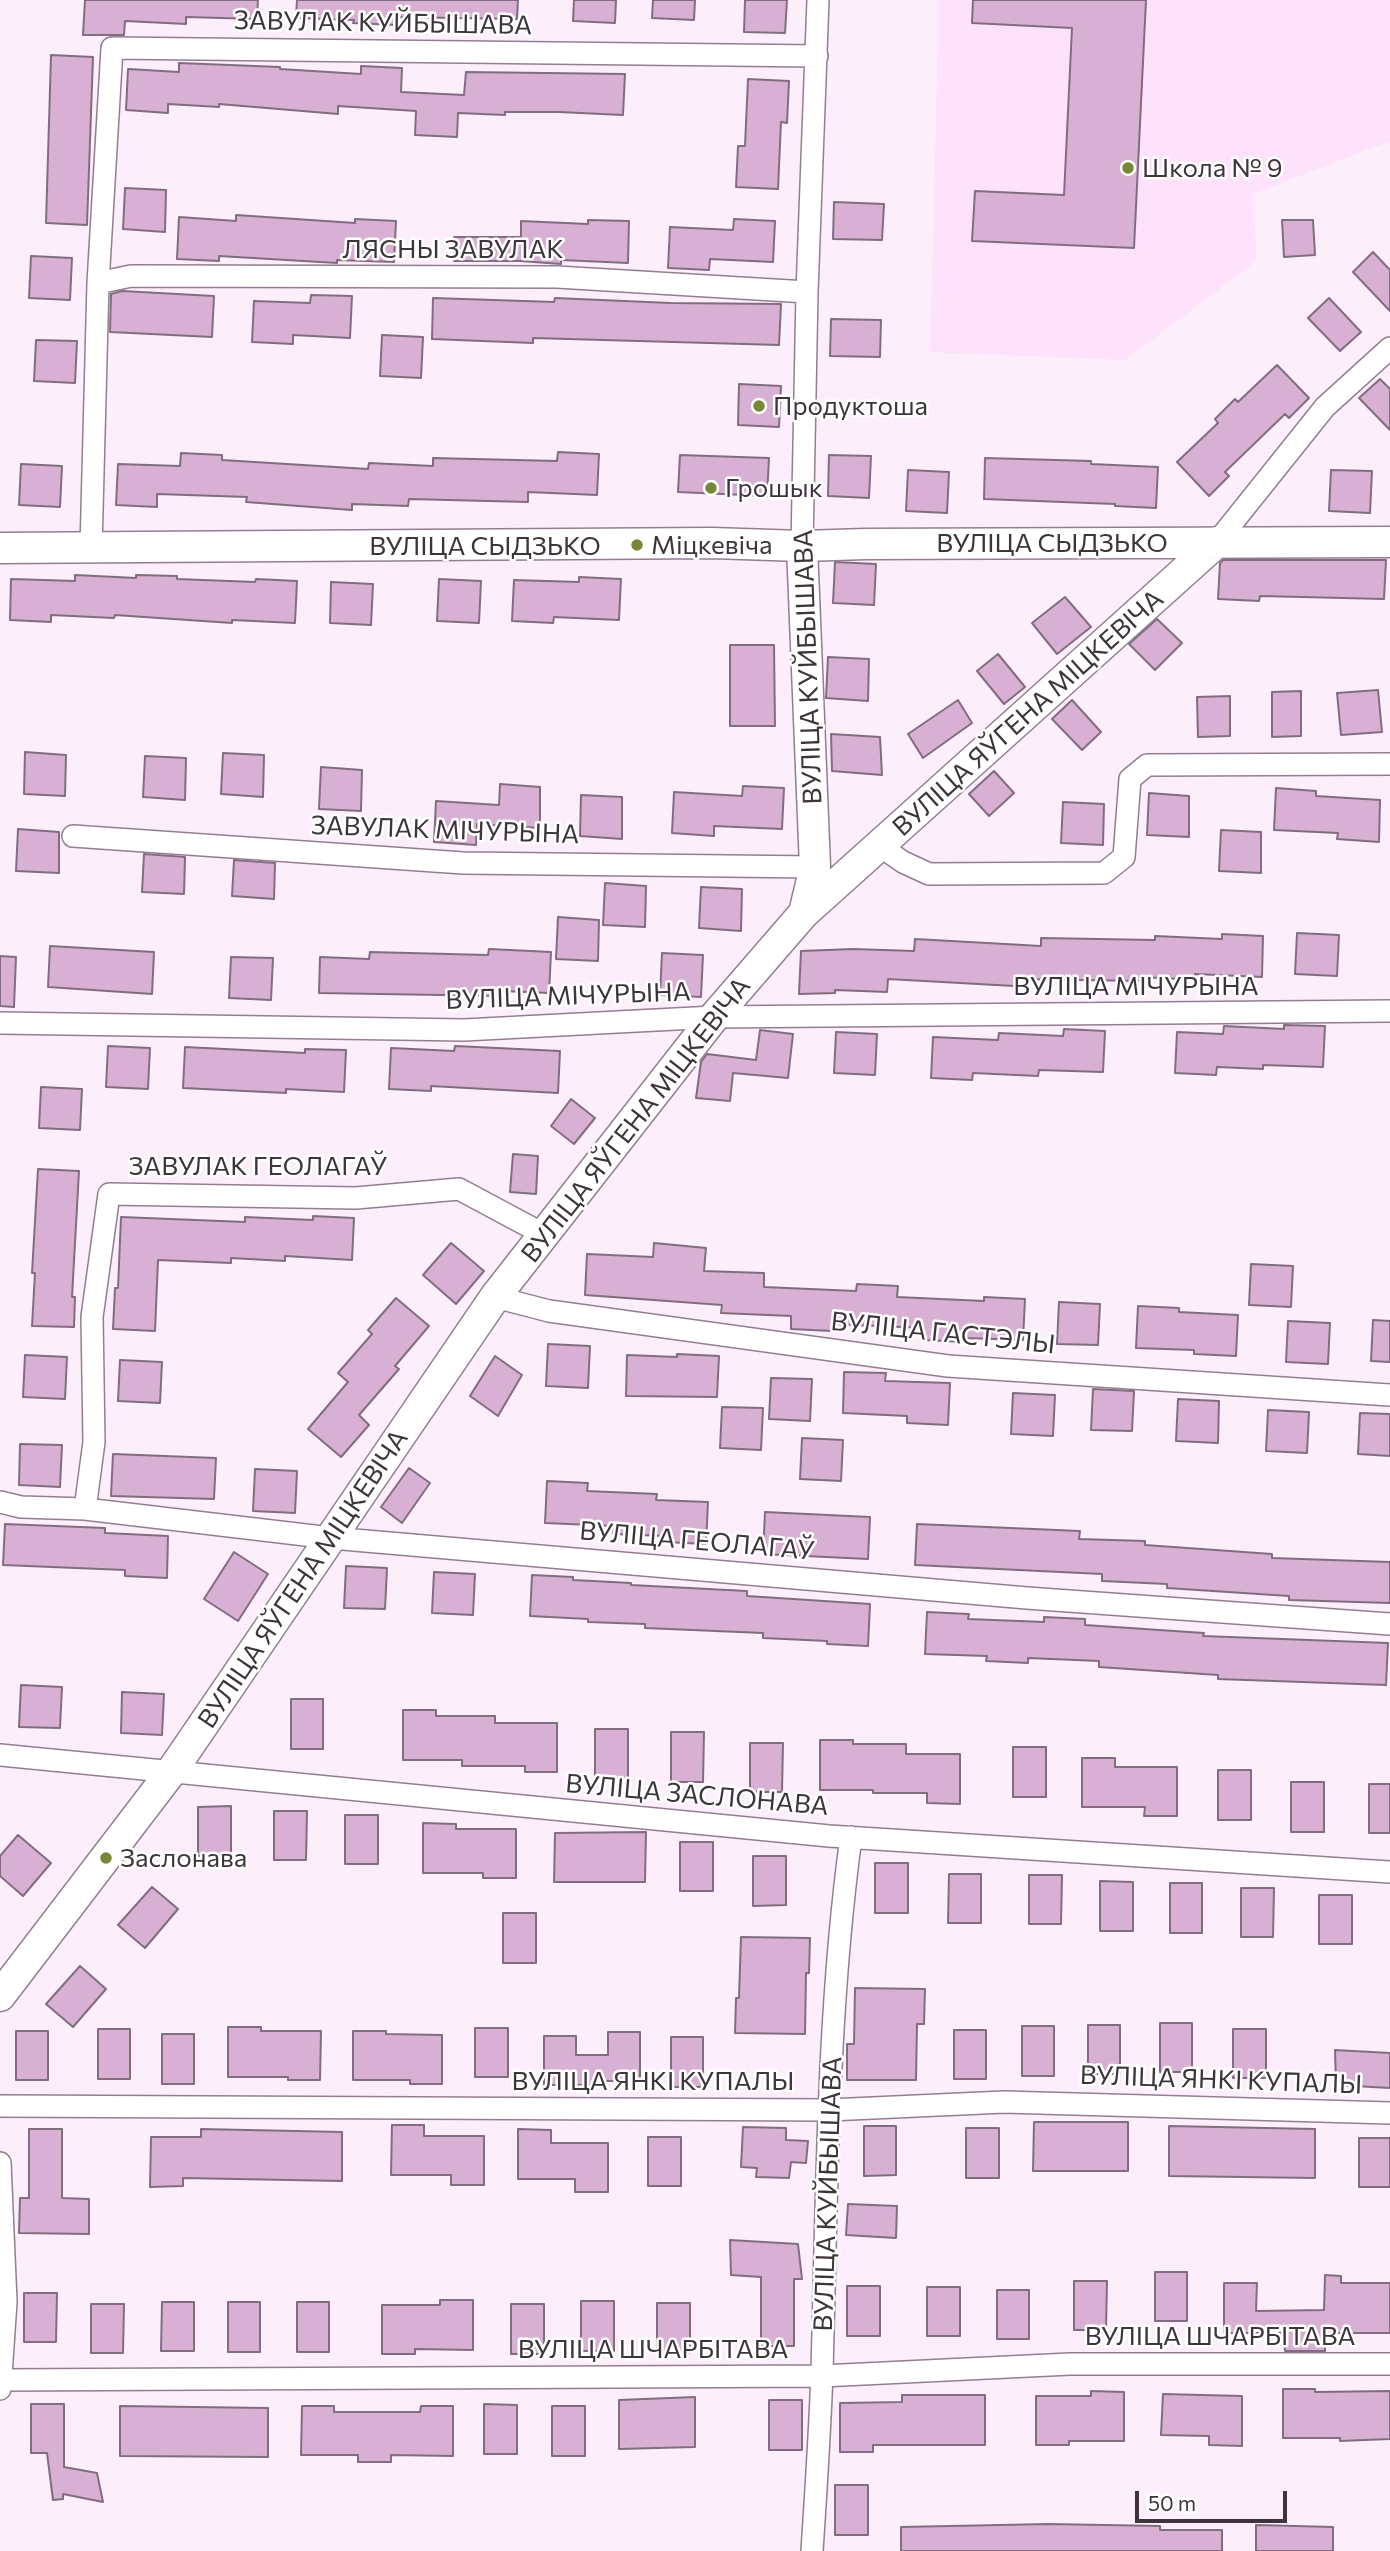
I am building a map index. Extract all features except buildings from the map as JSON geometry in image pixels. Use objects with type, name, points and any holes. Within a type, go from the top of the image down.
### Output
[{"type":"street","name":"ВУЛІЦА КУЙБЫШАВА","points":[[804,914],[815,866],[802,546],[807,292],[818,0]]},
{"type":"street","name":"ЗАВУЛАК КУЙБЫШАВА","points":[[91,548],[98,283],[112,48],[817,56]]},
{"type":"street","name":"ЛЯСНЫ ЗАВУЛАК","points":[[98,283],[131,276],[557,277],[807,292]]},
{"type":"street","name":"ВУЛІЦА ЯЎГЕНА МІЦКЕВІЧА","points":[[0,1996],[171,1772],[495,1297],[714,1017],[804,914],[1217,542],[1325,407],[1390,348]]},
{"type":"street","name":"ВУЛІЦА СЫДЗЬКО","points":[[0,548],[1390,542]]},
{"type":"street","points":[[880,846],[903,862],[929,874],[1104,873],[1124,857],[1130,779],[1147,765],[1390,764]]},
{"type":"street","name":"ЗАВУЛАК МІЧУРЫНА","points":[[74,836],[463,863],[815,866]]},
{"type":"street","name":"ВУЛІЦА МІЧУРЫНА","points":[[0,1023],[464,1030],[714,1017],[1390,1012]]},
{"type":"street","name":"ЗАВУЛАК ГЕОЛАГАЎ","points":[[85,1509],[93,1441],[92,1317],[109,1194],[356,1198],[459,1189],[545,1235]]},
{"type":"street","name":"ВУЛІЦА ГАСТЭЛЫ","points":[[495,1297],[549,1311],[948,1366],[1390,1395]]},
{"type":"street","name":"ВУЛІЦА ГЕОЛАГАЎ","points":[[0,1502],[21,1507],[85,1509],[331,1538],[1027,1598],[1390,1624]]},
{"type":"street","name":"ВУЛІЦА ЗАСЛОНАВА","points":[[0,1755],[850,1837],[1390,1872]]},
{"type":"street","name":"ВУЛІЦА КУЙБЫШАВА","points":[[812,2551],[822,2376],[829,2110],[842,1899],[850,1837]]},
{"type":"street","name":"ВУЛІЦА ЯНКІ КУПАЛЫ","points":[[0,2106],[829,2110],[1004,2102],[1390,2113]]},
{"type":"street","points":[[0,2163],[6,2302],[0,2389]]},
{"type":"street","name":"ВУЛІЦА ШЧАРБІТАВА","points":[[0,2380],[822,2376],[1070,2364],[1390,2364]]},
{"type":"shaded area","name":"Школа № 9","points":[[939,0],[1390,0],[1390,141],[1252,194],[1257,260],[1125,360],[930,352]]},
{"type":"place","name":"Школа № 9","points":[[1128,168]]},
{"type":"place","name":"Продуктоша","points":[[759,406]]},
{"type":"place","name":"Грошык","points":[[711,488]]},
{"type":"place","name":"Міцкевіча","points":[[637,545]]},
{"type":"place","name":"Заслонава","points":[[106,1858]]}]
